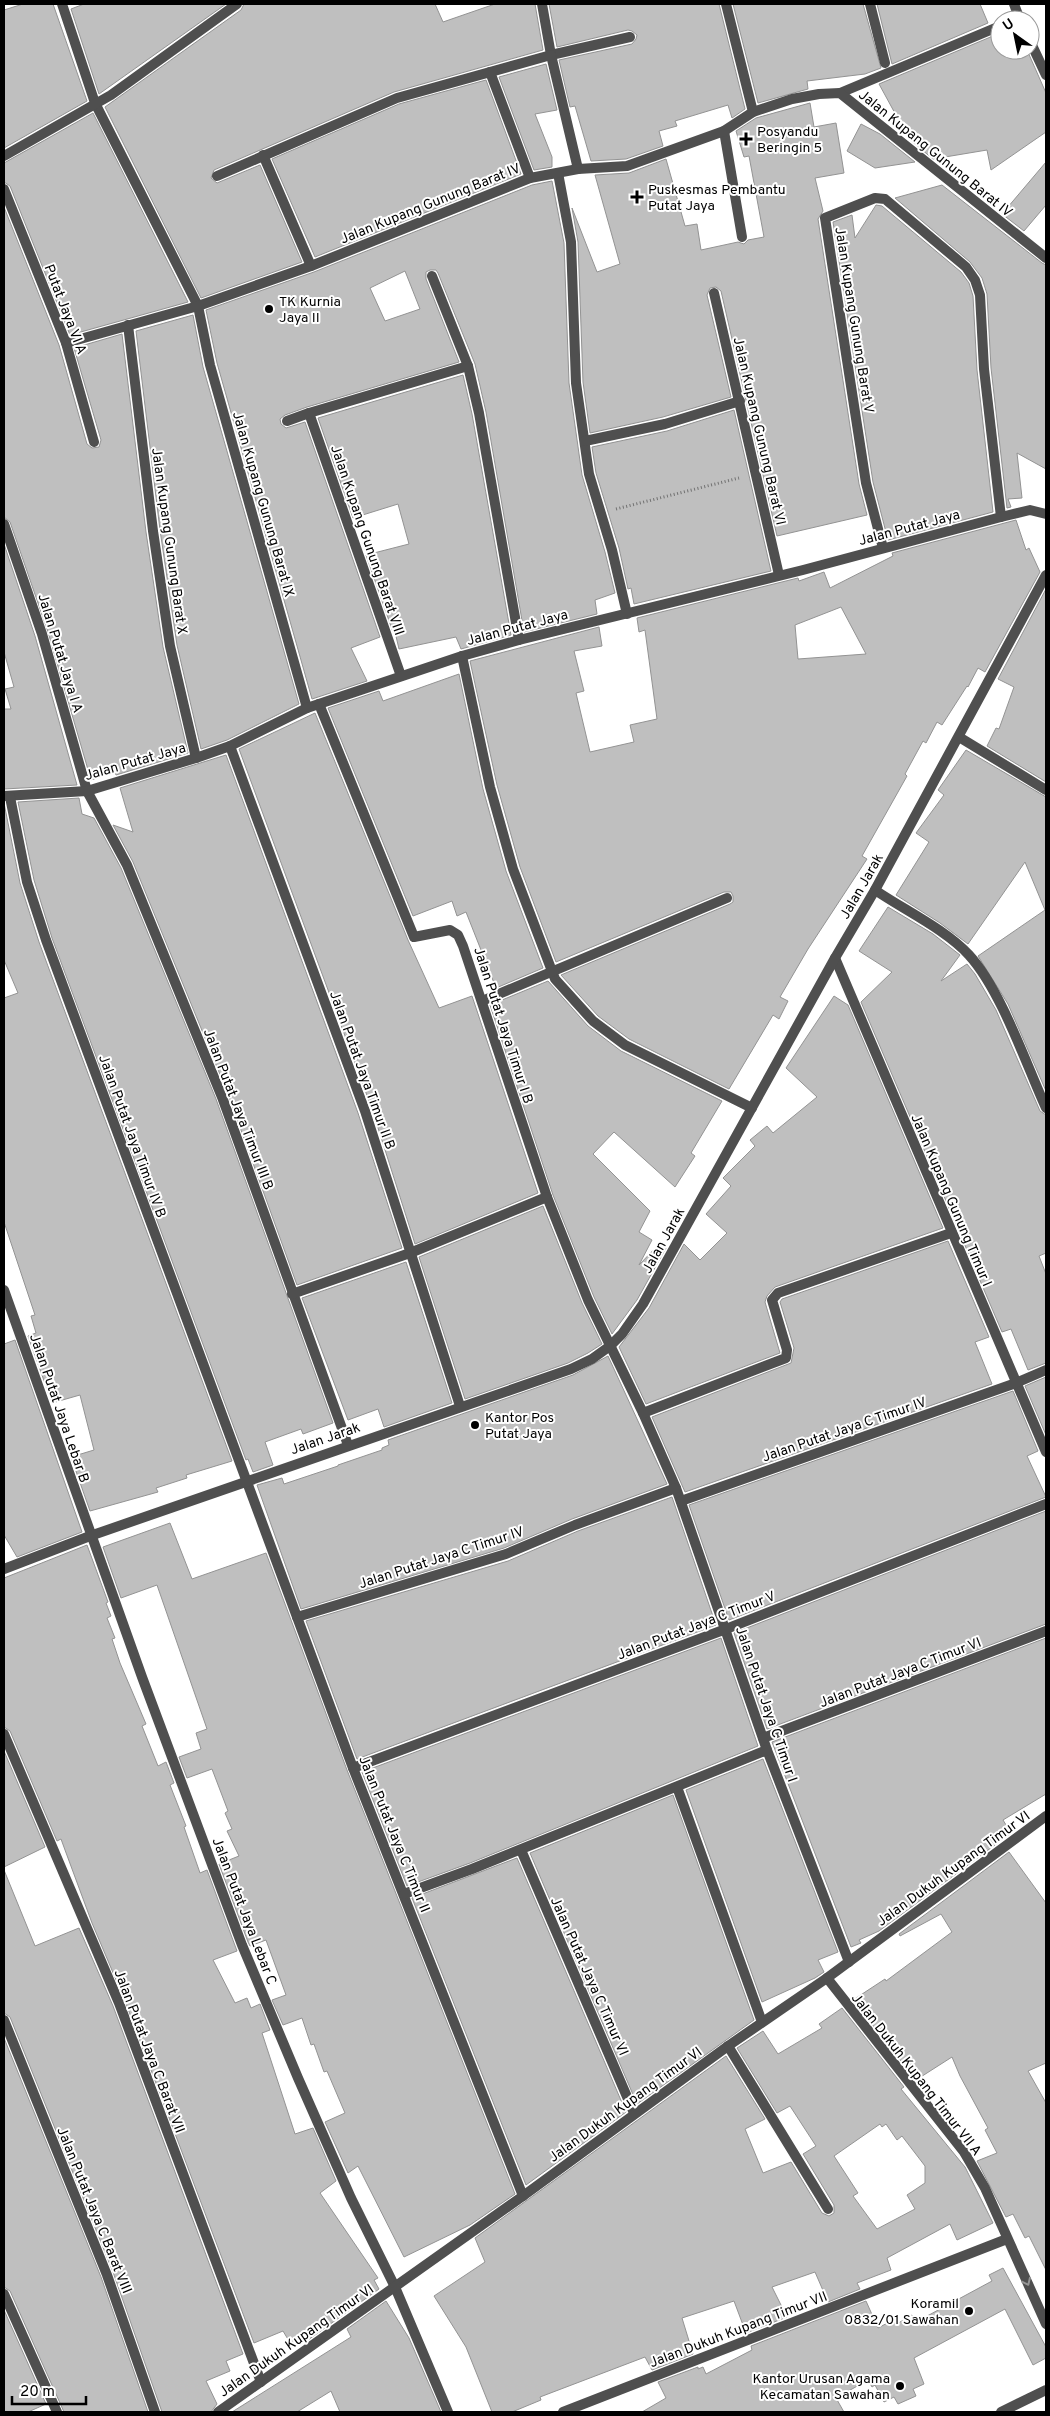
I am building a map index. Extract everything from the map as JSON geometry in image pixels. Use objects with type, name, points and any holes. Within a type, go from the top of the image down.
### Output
[{"type":"street","name":"Jalan Kupang Gunung Barat IX","points":[[62,4],[96,103],[198,306],[210,365],[307,708]]},
{"type":"street","points":[[4,156],[112,95],[237,4]]},
{"type":"street","points":[[542,4],[551,56],[578,169]]},
{"type":"street","points":[[726,4],[753,112]]},
{"type":"street","points":[[870,4],[885,63]]},
{"type":"street","points":[[840,93],[990,30]]},
{"type":"street","points":[[217,176],[397,98],[551,56],[630,37]]},
{"type":"street","points":[[1039,60],[1046,75]]},
{"type":"street","points":[[490,72],[530,178]]},
{"type":"street","name":"Jalan Kupang Gunung Barat IV","points":[[66,343],[198,306],[311,266],[530,178],[578,169],[627,166],[724,131],[753,112],[792,99],[820,94],[840,93],[1046,258]]},
{"type":"street","points":[[724,131],[742,237]]},
{"type":"street","points":[[263,155],[311,266]]},
{"type":"street","points":[[558,173],[571,242],[576,383],[590,474],[627,614]]},
{"type":"street","name":"Putat Jaya VI A","points":[[4,189],[66,343],[94,442]]},
{"type":"street","name":"Jalan Kupang Gunung Barat V","points":[[883,548],[866,483],[825,218],[875,198],[885,199],[966,267],[977,285],[980,295],[984,369],[1001,517]]},
{"type":"street","points":[[432,276],[468,366],[479,413],[519,640]]},
{"type":"street","name":"Jalan Kupang Gunung Barat VI","points":[[714,293],[779,575]]},
{"type":"street","name":"Jalan Kupang Gunung Barat X","points":[[128,325],[153,531],[170,646],[196,758]]},
{"type":"street","points":[[287,421],[309,412],[468,366]]},
{"type":"street","points":[[585,441],[665,424],[740,401]]},
{"type":"street","name":"Jalan Kupang Gunung Barat VIII","points":[[309,412],[401,676]]},
{"type":"street","name":"Jalan Putat Jaya","points":[[7,797],[87,791],[196,758],[230,746],[307,708],[462,656],[519,640],[1030,510],[1046,514]]},
{"type":"street","name":"Jalan Putat Jaya I A","points":[[4,524],[42,634],[87,791]]},
{"type":"street","name":"Jalan Jarak","points":[[4,1569],[90,1536],[348,1445],[555,1375],[592,1359],[610,1346],[622,1334],[643,1304],[835,958],[875,890],[1046,575]]},
{"type":"street","points":[[462,656],[490,787],[513,869],[555,979],[577,1006],[607,1033],[624,1045],[752,1108]]},
{"type":"street","name":"Jalan Putat Jaya Timur I B","points":[[319,704],[414,937],[447,929],[457,934],[464,946],[547,1197],[588,1300],[610,1346]]},
{"type":"street","points":[[959,737],[1046,790]]},
{"type":"street","name":"Jalan Putat Jaya Timur II B","points":[[230,746],[365,1111],[460,1406]]},
{"type":"street","name":"Jalan Putat Jaya Timur III B","points":[[87,791],[127,865],[218,1088],[348,1445]]},
{"type":"street","name":"Jalan Putat Jaya Timur IV B","points":[[7,797],[27,882],[38,916],[246,1481]]},
{"type":"street","points":[[875,890],[956,944],[969,955],[998,1000],[1046,1108]]},
{"type":"street","points":[[482,1001],[727,898]]},
{"type":"street","name":"Jalan Kupang Gunung Timur I","points":[[835,958],[1046,1452]]},
{"type":"street","points":[[292,1294],[410,1252],[547,1197]]},
{"type":"street","points":[[643,1413],[786,1358],[787,1350],[772,1300],[778,1293],[951,1233]]},
{"type":"street","name":"Jalan Putat Jaya Lebar B","points":[[4,1290],[90,1536]]},
{"type":"street","name":"Jalan Putat Jaya C Timur I","points":[[610,1346],[643,1413],[676,1488],[767,1750],[849,1962]]},
{"type":"street","name":"Jalan Putat Jaya C Timur IV","points":[[681,1501],[1016,1383],[1046,1370]]},
{"type":"street","name":"Jalan Putat Jaya C Timur II","points":[[246,1481],[353,1768],[523,2196]]},
{"type":"street","name":"Jalan Putat Jaya C Timur IV","points":[[297,1617],[506,1554],[575,1525],[676,1488]]},
{"type":"street","name":"Jalan Putat Jaya C Timur V","points":[[353,1768],[726,1629],[1046,1504]]},
{"type":"street","name":"Jalan Putat Jaya Lebar C","points":[[90,1536],[242,1945],[347,2190],[395,2287],[448,2412]]},
{"type":"street","name":"Jalan Putat Jaya C Timur VI","points":[[763,1738],[1046,1631]]},
{"type":"street","name":"Jalan Putat Jaya C Barat VII","points":[[4,1734],[119,2003],[261,2382]]},
{"type":"street","points":[[404,1894],[521,1850],[767,1750]]},
{"type":"street","points":[[677,1787],[762,2022]]},
{"type":"street","name":"Jalan Dukuh Kupang Timur VI","points":[[218,2412],[523,2196],[634,2113],[849,1962],[1046,1816]]},
{"type":"street","name":"Jalan Putat Jaya C Timur VI","points":[[521,1850],[634,2113]]},
{"type":"street","name":"Jalan Dukuh Kupang Timur VII A","points":[[826,1978],[964,2152],[984,2188],[1046,2324]]},
{"type":"street","name":"Jalan Putat Jaya C Barat VIII","points":[[4,2020],[107,2275],[155,2412]]},
{"type":"street","points":[[728,2046],[828,2210]]},
{"type":"street","name":"Jalan Dukuh Kupang Timur VII","points":[[563,2412],[1007,2239]]},
{"type":"street","points":[[4,2294],[57,2412]]},
{"type":"street","points":[[1001,2412],[1046,2390]]},
{"type":"path","points":[[601,513],[757,474]]},
{"type":"building","points":[[23,4],[53,4],[87,101],[4,148],[4,10]]},
{"type":"building","points":[[84,4],[226,4],[99,94],[71,9]]},
{"type":"building","points":[[244,4],[435,4],[443,22],[495,4],[535,4],[543,50],[394,92],[214,170],[211,178],[217,183],[260,165],[302,262],[201,298],[105,107],[241,10]]},
{"type":"building","points":[[549,4],[719,4],[745,109],[732,118],[728,105],[675,121],[677,126],[659,131],[663,146],[626,159],[591,161],[575,106],[570,107],[559,60],[632,44],[637,35],[628,30],[557,47]]},
{"type":"building","points":[[733,4],[863,4],[881,68],[865,74],[807,81],[808,89],[758,103]]},
{"type":"building","points":[[877,4],[980,4],[988,23],[892,64]]},
{"type":"building","points":[[990,37],[990,60],[1031,60],[1046,93],[1046,132],[991,170],[987,150],[933,159],[909,139],[879,84]]},
{"type":"building","points":[[546,64],[557,110],[535,114],[552,157],[552,167],[534,170],[499,77]]},
{"type":"building","points":[[486,80],[521,174],[315,257],[272,159],[399,104]]},
{"type":"building","points":[[810,103],[814,127],[836,123],[844,173],[815,178],[823,211],[818,219],[859,484],[867,515],[777,536],[721,291],[716,287],[710,288],[707,295],[731,397],[663,417],[590,433],[583,382],[578,242],[572,208],[597,272],[620,264],[595,175],[629,173],[666,159],[685,226],[697,224],[701,250],[738,242],[744,244],[748,240],[764,237],[749,156],[744,157],[736,131],[756,118]]},
{"type":"building","points":[[93,113],[188,302],[70,335],[10,186],[4,182],[4,163]]},
{"type":"building","points":[[861,124],[880,134],[915,162],[875,168],[847,151]]},
{"type":"building","points":[[1046,162],[1046,205],[1024,231],[1002,214]]},
{"type":"building","points":[[552,181],[564,243],[569,383],[582,475],[615,593],[595,600],[597,614],[524,632],[486,412],[475,364],[438,273],[436,270],[430,270],[426,272],[426,279],[459,362],[307,407],[285,415],[280,419],[281,424],[286,428],[305,422],[380,637],[351,648],[367,681],[312,699],[217,363],[206,310],[314,272],[532,185]],"holes":[[[405,271],[420,309],[385,321],[370,288]]]},
{"type":"building","points":[[942,185],[1046,265],[1046,469],[1017,453],[1022,498],[1008,499],[1011,507],[1007,508],[991,368],[987,294],[982,278],[970,262],[895,198]]},
{"type":"building","points":[[876,205],[882,206],[961,272],[969,283],[973,296],[977,370],[993,512],[888,540],[873,482],[833,222],[852,215],[855,238]]},
{"type":"building","points":[[4,207],[59,345],[87,444],[92,448],[99,447],[101,440],[74,348],[122,334],[146,532],[163,647],[188,753],[116,775],[115,772],[91,780],[48,632],[10,522],[4,517]]},
{"type":"building","points":[[193,315],[203,367],[299,704],[227,740],[201,749],[177,645],[160,530],[136,331]]},
{"type":"building","points":[[463,375],[472,414],[511,635],[461,649],[456,637],[399,649],[395,632],[393,632],[366,555],[409,544],[398,504],[353,518],[318,418]]},
{"type":"building","points":[[734,410],[771,571],[634,604],[631,588],[628,589],[619,548],[596,473],[592,447],[667,431]]},
{"type":"building","points":[[1016,520],[1026,550],[1029,548],[1040,572],[985,672],[978,668],[968,687],[942,725],[937,722],[926,743],[923,741],[905,774],[907,776],[862,856],[867,859],[808,949],[780,997],[788,1001],[779,1019],[773,1015],[729,1089],[629,1039],[598,1016],[561,975],[730,904],[733,902],[731,892],[724,892],[556,962],[520,867],[497,785],[470,661],[599,627],[602,646],[574,651],[584,691],[576,693],[590,752],[634,742],[630,725],[657,719],[645,630],[639,632],[637,618],[798,578],[799,581],[824,572],[830,588],[893,556],[892,553]],"holes":[[[841,607],[866,654],[798,659],[795,625]]]},
{"type":"building","points":[[4,544],[35,636],[77,785],[4,789],[4,709],[11,709],[5,689],[14,687],[4,652]]},
{"type":"building","points":[[1046,589],[1046,782],[987,746],[996,728],[999,729],[1014,687],[998,679]]},
{"type":"building","points":[[459,674],[483,789],[506,871],[543,968],[496,988],[466,912],[457,916],[452,901],[413,916],[328,708],[379,691],[383,701]]},
{"type":"building","points":[[315,713],[408,940],[439,1008],[472,996],[538,1193],[415,1244],[372,1109],[239,749]]},
{"type":"building","points":[[966,750],[1046,797],[1046,1091],[1008,1004],[978,956],[1045,910],[1025,862],[968,944],[940,923],[896,895],[929,842],[916,833],[944,795],[938,790]]},
{"type":"building","points":[[226,755],[358,1113],[402,1248],[297,1285],[228,1094],[133,862],[113,825],[133,832],[120,788]]},
{"type":"building","points":[[79,798],[82,814],[94,818],[121,868],[216,1099],[333,1423],[303,1434],[301,1429],[265,1442],[273,1465],[253,1472],[248,1459],[246,1460],[52,938],[34,880],[18,802]]},
{"type":"building","points":[[4,803],[20,883],[39,942],[232,1461],[186,1475],[187,1478],[156,1488],[158,1492],[90,1511],[71,1457],[94,1450],[80,1395],[52,1403],[28,1336],[36,1333],[31,1316],[35,1315],[4,1222],[4,998],[18,993],[4,960]]},
{"type":"building","points":[[888,907],[933,934],[960,955],[941,981],[967,964],[975,974],[996,1010],[1040,1111],[1046,1115],[1046,1253],[1039,1256],[1046,1274],[1046,1363],[1028,1370],[1011,1329],[1002,1332],[861,1002],[892,972],[859,951]]},
{"type":"building","points":[[548,981],[588,1026],[621,1051],[722,1101],[691,1153],[695,1156],[675,1187],[614,1132],[593,1154],[650,1211],[639,1232],[652,1240],[639,1265],[659,1244],[666,1248],[637,1300],[612,1334],[594,1297],[553,1195],[490,1005]]},
{"type":"building","points":[[834,996],[848,1005],[943,1228],[775,1287],[767,1296],[765,1302],[780,1353],[646,1404],[619,1347],[649,1308],[684,1244],[700,1260],[727,1233],[706,1214],[731,1186],[723,1178],[755,1146],[750,1140],[767,1126],[773,1133],[817,1097],[786,1068]]},
{"type":"building","points":[[543,1206],[582,1303],[602,1344],[568,1363],[465,1399],[419,1257]]},
{"type":"building","points":[[948,1241],[989,1337],[975,1342],[992,1384],[685,1492],[652,1417],[791,1363],[794,1348],[780,1302],[782,1299]]},
{"type":"building","points":[[406,1262],[452,1403],[384,1427],[378,1409],[348,1420],[302,1298]]},
{"type":"building","points":[[15,1340],[82,1532],[17,1557],[4,1535],[4,1344]]},
{"type":"building","points":[[608,1356],[667,1484],[572,1519],[504,1548],[301,1609],[257,1485],[282,1478],[284,1484],[382,1450],[382,1448],[389,1445],[388,1440],[573,1375]]},
{"type":"building","points":[[1046,1377],[1046,1435],[1025,1386]]},
{"type":"building","points":[[1013,1391],[1038,1451],[1027,1456],[1046,1497],[729,1620],[689,1505]]},
{"type":"building","points":[[672,1497],[716,1625],[357,1759],[306,1621],[508,1561],[578,1531]]},
{"type":"building","points":[[1046,1511],[1046,1624],[767,1729],[734,1633]]},
{"type":"building","points":[[170,1523],[192,1579],[266,1553],[347,1770],[515,2194],[470,2225],[404,2257],[358,2166],[348,2173],[325,2122],[345,2113],[327,2071],[324,2072],[314,2044],[311,2045],[302,2018],[283,2025],[272,2000],[286,1995],[266,1940],[250,1946],[248,1942],[219,1864],[239,1856],[227,1831],[232,1829],[225,1813],[228,1811],[212,1769],[187,1778],[179,1757],[201,1749],[196,1733],[207,1729],[157,1585],[121,1598],[103,1547]]},
{"type":"building","points":[[87,1545],[108,1602],[106,1603],[111,1616],[107,1618],[115,1638],[112,1639],[146,1724],[142,1726],[158,1766],[166,1762],[174,1783],[170,1785],[186,1826],[184,1827],[200,1873],[207,1870],[237,1951],[213,1960],[235,2003],[247,1998],[251,2008],[260,2004],[270,2030],[262,2033],[295,2134],[313,2128],[336,2181],[320,2193],[378,2278],[374,2280],[379,2289],[308,2340],[292,2346],[283,2331],[254,2343],[125,2001],[92,1923],[61,1839],[57,1841],[10,1731],[4,1727],[4,1578]]},
{"type":"building","points":[[721,1638],[758,1746],[470,1863],[407,1886],[362,1772]]},
{"type":"building","points":[[1046,1638],[1046,1794],[1003,1820],[1011,1833],[879,1931],[859,1940],[861,1943],[851,1947],[772,1742]]},
{"type":"building","points":[[4,1751],[45,1847],[4,1867]]},
{"type":"building","points":[[763,1759],[838,1952],[818,1960],[824,1972],[815,1978],[762,2002],[686,1790]]},
{"type":"building","points":[[673,1795],[754,2020],[637,2104],[530,1853]]},
{"type":"building","points":[[1009,1852],[1046,1903],[1046,2063],[1028,2071],[1046,2103],[1046,2270],[1029,2236],[1025,2238],[1013,2214],[1006,2217],[977,2161],[997,2153],[985,2130],[988,2128],[952,2057],[916,2080],[853,2000],[885,1979],[886,1981],[952,1932],[941,1914],[900,1936],[899,1934]]},
{"type":"building","points":[[517,1858],[626,2112],[526,2185],[412,1898]]},
{"type":"building","points":[[4,1870],[35,1946],[79,1928],[113,2006],[243,2354],[226,2361],[230,2371],[206,2381],[217,2404],[211,2412],[162,2412],[113,2272],[10,2017],[4,2013]]},
{"type":"building","points":[[842,2008],[904,2087],[901,2089],[965,2167],[993,2223],[957,2240],[950,2224],[887,2258],[891,2270],[857,2283],[860,2289],[828,2302],[815,2272],[772,2287],[787,2317],[746,2333],[734,2301],[682,2318],[693,2354],[652,2370],[645,2357],[540,2397],[541,2400],[512,2412],[492,2412],[466,2347],[434,2296],[485,2262],[475,2238],[726,2056],[765,2119],[745,2129],[763,2173],[791,2162],[822,2213],[829,2216],[834,2213],[834,2205],[803,2154],[816,2146],[790,2106],[777,2113],[737,2048],[763,2031],[778,2054],[822,2028],[819,2024]],"holes":[[[880,2124],[882,2127],[886,2124],[897,2140],[902,2136],[925,2166],[925,2183],[907,2195],[915,2209],[877,2229],[853,2196],[858,2193],[834,2156]]]},
{"type":"building","points":[[4,2038],[101,2277],[148,2412],[64,2412],[10,2291],[4,2287]]},
{"type":"building","points":[[1003,2268],[1046,2347],[1046,2358],[1033,2365],[1005,2309],[914,2358],[924,2384],[913,2389],[916,2396],[898,2404],[894,2397],[884,2402],[875,2385],[872,2387],[868,2380],[836,2398],[844,2412],[642,2412],[666,2398],[658,2382],[698,2367],[698,2369],[703,2367],[706,2374],[752,2350],[751,2346],[866,2301],[878,2328],[893,2320],[895,2325],[912,2315],[916,2322],[992,2281],[989,2275]]},
{"type":"building","points":[[386,2301],[409,2338],[441,2412],[340,2412],[331,2391],[297,2412],[232,2412],[351,2337],[347,2329]]},
{"type":"building","points":[[4,2310],[46,2404],[28,2412],[4,2412]]},
{"type":"place","name":"Posyandu Beringin 5","points":[[746,139]]},
{"type":"place","name":"Puskesmas Pembantu Putat Jaya","points":[[637,197]]},
{"type":"place","name":"TK Kurnia Jaya II","points":[[269,309]]},
{"type":"place","name":"Kantor Pos Putat Jaya","points":[[475,1425]]},
{"type":"place","name":"Koramil 0832/01 Sawahan","points":[[969,2311]]},
{"type":"place","name":"Kantor Urusan Agama Kecamatan Sawahan","points":[[900,2386]]}]
